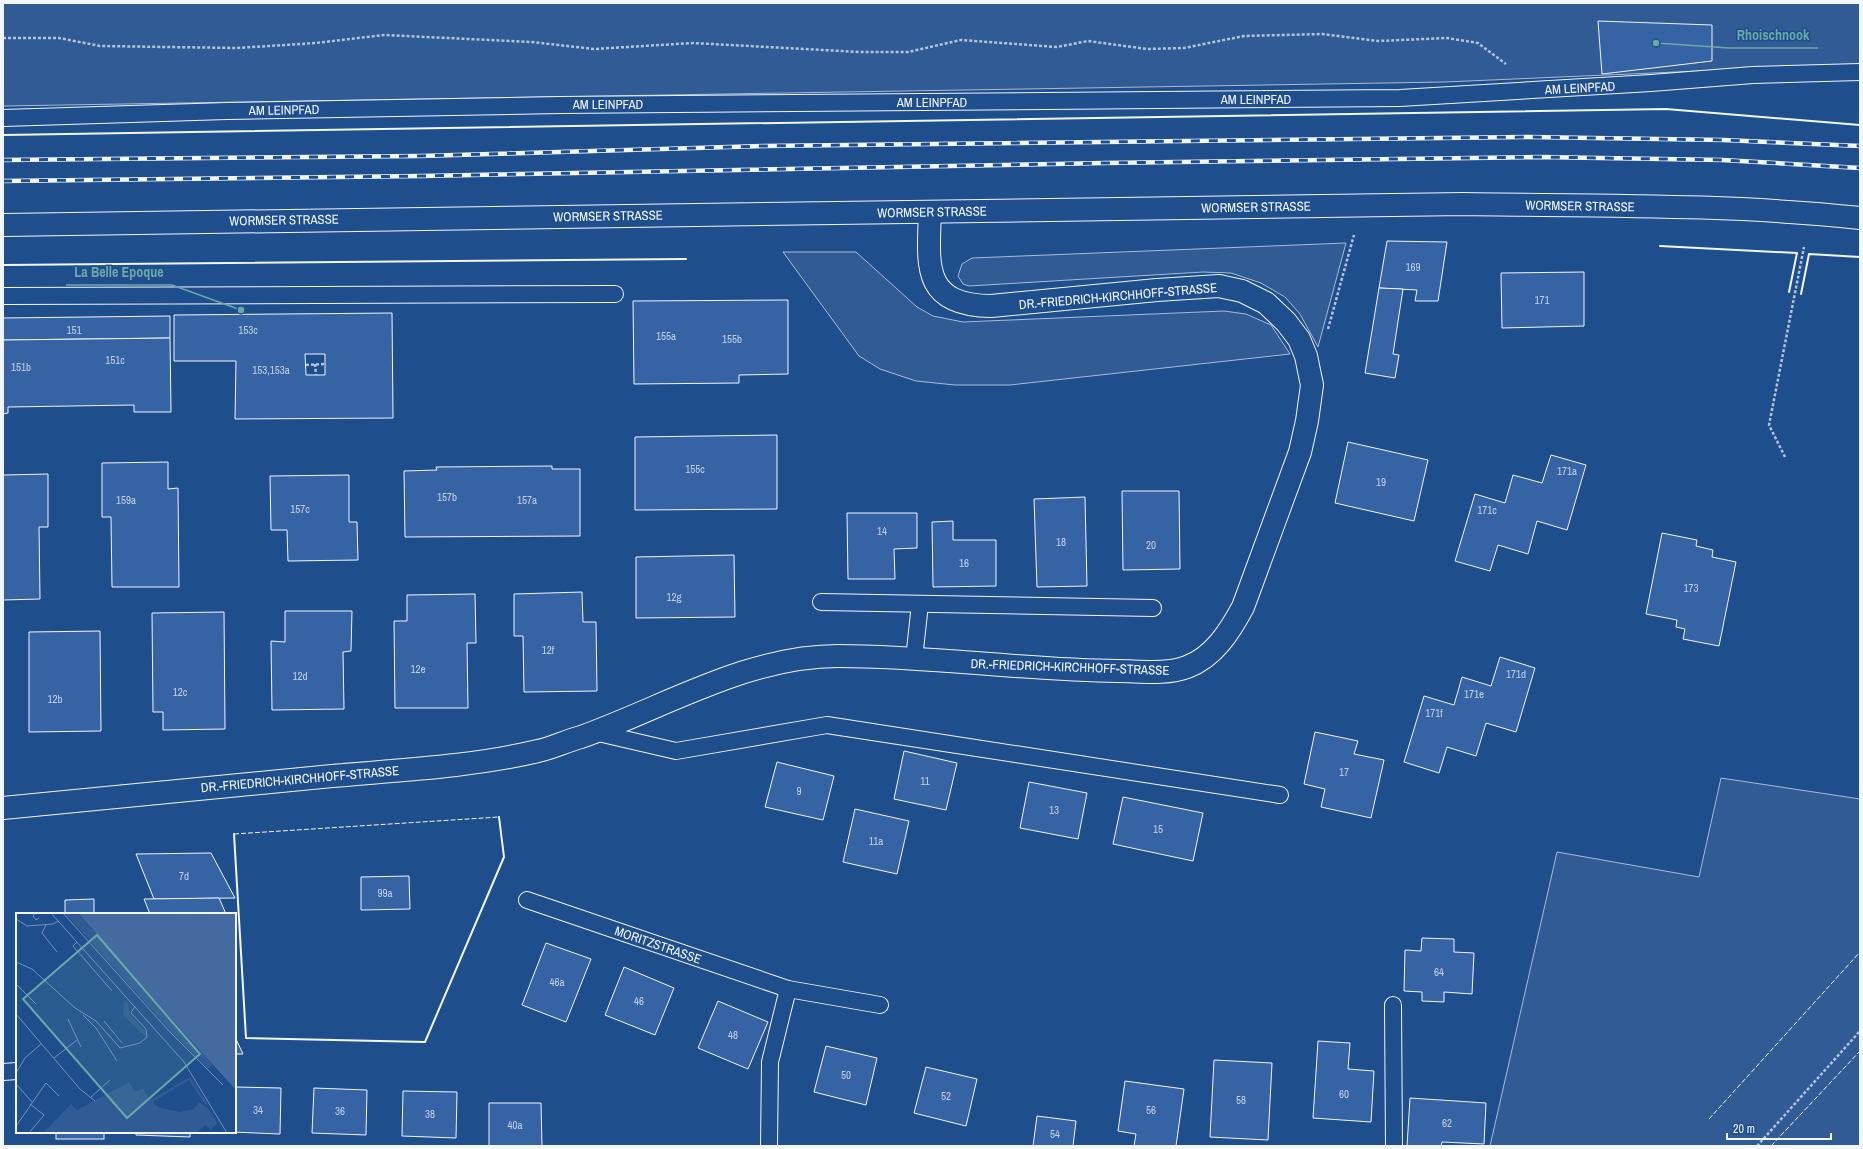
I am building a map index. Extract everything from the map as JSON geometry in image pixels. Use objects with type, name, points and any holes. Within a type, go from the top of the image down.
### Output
[{"type":"street","name":"WORMSER STRASSE","points":[[3,225],[1464,204],[1648,206],[1807,212],[1860,218]]},
{"type":"street","name":"DR.-FRIEDRICH-KIRCHHOFF-STRASSE","points":[[3,808],[487,760],[540,751],[594,732],[688,693],[764,665],[810,657],[837,656],[914,659],[1090,670],[1174,671],[1191,666],[1214,650],[1232,628],[1243,607],[1300,452],[1307,421],[1312,385],[1306,356],[1299,339],[1286,322],[1266,304],[1242,291],[1219,286],[991,306],[972,306],[956,301],[945,294],[935,283],[930,272],[930,212]]},
{"type":"lane","name":"AM LEINPFAD","points":[[3,118],[227,111],[560,105],[1400,98],[1651,83],[1753,75],[1860,72]]},
{"type":"lane","points":[[3,296],[615,294]]},
{"type":"lane","points":[[821,602],[1153,608]]},
{"type":"lane","points":[[914,659],[920,604]]},
{"type":"lane","points":[[594,732],[676,751],[827,725],[1280,795]]},
{"type":"lane","name":"MORITZSTRASSE","points":[[527,900],[788,989],[880,1005]]},
{"type":"lane","points":[[769,1146],[770,1062],[788,989]]},
{"type":"lane","points":[[1393,1006],[1394,1146]]},
{"type":"lane","points":[[3,1072],[16,1071]]},
{"type":"path","points":[[3,38],[59,38],[100,46],[237,48],[316,43],[384,35],[532,42],[594,49],[693,43],[908,52],[962,40],[1058,47],[1088,41],[1147,49],[1184,48],[1244,36],[1322,34],[1378,41],[1446,38],[1478,43],[1527,79],[1530,90]]},
{"type":"path","points":[[1327,333],[1354,235]]},
{"type":"path","points":[[1785,457],[1769,425],[1804,246]]},
{"type":"path","points":[[315,364],[316,375]]},
{"type":"path","points":[[306,365],[325,364]]},
{"type":"path","points":[[1757,1146],[1860,1031]]},
{"type":"shaded area","points":[[3,3],[1860,3],[1860,64],[1445,82],[3,106]]},
{"type":"shaded area","points":[[1346,243],[1318,347],[1300,314],[1285,297],[1261,283],[1231,273],[1203,272],[969,286],[963,284],[958,276],[962,264],[972,258]]},
{"type":"shaded area","points":[[783,252],[856,252],[917,307],[933,316],[963,322],[1224,311],[1246,314],[1271,325],[1290,354],[1010,385],[955,385],[916,381],[880,369],[859,356]]},
{"type":"shaded area","points":[[1721,778],[1860,799],[1860,1146],[1490,1146],[1557,852],[1699,877]]},
{"type":"building","points":[[1598,21],[1712,25],[1712,61],[1602,74]]},
{"type":"building","points":[[1387,241],[1447,242],[1438,301],[1415,301],[1417,290],[1379,288]]},
{"type":"building","points":[[1584,272],[1584,326],[1502,328],[1501,273]]},
{"type":"building","points":[[1379,288],[1403,289],[1393,354],[1399,355],[1395,378],[1365,373]]},
{"type":"building","points":[[788,300],[788,374],[739,375],[739,383],[634,384],[633,301]]},
{"type":"building","points":[[392,313],[393,418],[235,419],[236,361],[174,361],[174,315]],"holes":[[[305,354],[325,354],[325,375],[306,375]]]},
{"type":"building","points":[[170,316],[170,338],[3,340],[3,318]]},
{"type":"building","points":[[170,338],[171,412],[134,412],[134,405],[8,407],[8,413],[3,414],[3,340]]},
{"type":"building","points":[[777,435],[777,509],[635,510],[635,437]]},
{"type":"building","points":[[1348,442],[1428,460],[1414,521],[1335,503]]},
{"type":"building","points":[[1551,455],[1586,465],[1567,530],[1537,521],[1528,554],[1498,545],[1490,571],[1455,561],[1475,494],[1505,503],[1513,475],[1542,483]]},
{"type":"building","points":[[168,462],[168,489],[178,488],[179,587],[112,587],[111,517],[102,517],[102,463]]},
{"type":"building","points":[[552,466],[552,469],[580,469],[580,536],[405,537],[404,471],[437,470],[436,467]]},
{"type":"building","points":[[48,474],[48,527],[39,527],[40,599],[3,600],[3,475]]},
{"type":"building","points":[[349,475],[349,522],[357,522],[358,560],[288,561],[287,530],[271,530],[270,476]]},
{"type":"building","points":[[1122,491],[1179,491],[1180,569],[1123,570]]},
{"type":"building","points":[[1085,497],[1087,586],[1037,587],[1034,499]]},
{"type":"building","points":[[847,513],[917,513],[917,548],[894,549],[895,579],[848,579]]},
{"type":"building","points":[[953,521],[953,540],[996,540],[996,586],[933,587],[932,522]]},
{"type":"building","points":[[1662,533],[1697,540],[1696,546],[1713,550],[1712,557],[1736,562],[1719,646],[1683,639],[1685,629],[1676,627],[1677,620],[1646,614]]},
{"type":"building","points":[[734,555],[735,617],[636,618],[636,557]]},
{"type":"building","points":[[582,592],[583,622],[596,622],[597,691],[524,692],[523,636],[514,636],[514,594]]},
{"type":"building","points":[[475,594],[476,643],[467,643],[468,708],[395,708],[394,621],[407,621],[407,595]]},
{"type":"building","points":[[285,611],[352,611],[351,651],[343,652],[344,709],[272,710],[271,641],[285,642]]},
{"type":"building","points":[[224,612],[225,729],[163,730],[163,712],[153,712],[152,613]]},
{"type":"building","points":[[100,631],[101,731],[29,732],[29,632]]},
{"type":"building","points":[[1500,657],[1535,668],[1516,732],[1486,723],[1476,756],[1447,747],[1439,773],[1404,762],[1424,696],[1454,705],[1462,677],[1491,686]]},
{"type":"building","points":[[1315,732],[1358,741],[1354,754],[1384,760],[1371,818],[1321,807],[1325,789],[1304,784]]},
{"type":"building","points":[[904,751],[957,763],[946,810],[894,799]]},
{"type":"building","points":[[777,762],[834,776],[823,820],[765,807]]},
{"type":"building","points":[[1029,782],[1087,793],[1078,839],[1020,828]]},
{"type":"building","points":[[1123,797],[1203,813],[1193,861],[1113,844]]},
{"type":"building","points":[[855,809],[909,821],[897,874],[843,862]]},
{"type":"building","points":[[211,853],[235,898],[154,899],[136,854]]},
{"type":"building","points":[[409,876],[410,909],[361,910],[361,877]]},
{"type":"building","points":[[219,898],[226,913],[150,913],[144,899]]},
{"type":"building","points":[[94,899],[94,913],[65,913],[65,900]]},
{"type":"building","points":[[1422,938],[1454,939],[1454,952],[1474,953],[1472,994],[1444,992],[1444,1002],[1422,1001],[1422,992],[1404,991],[1405,950],[1421,951]]},
{"type":"building","points":[[546,943],[591,959],[566,1022],[522,1005]]},
{"type":"building","points":[[624,967],[674,988],[655,1035],[605,1015]]},
{"type":"building","points":[[718,1001],[768,1022],[748,1069],[698,1048]]},
{"type":"building","points":[[236,1039],[243,1054],[236,1054]]},
{"type":"building","points":[[1318,1041],[1350,1043],[1348,1069],[1374,1071],[1371,1122],[1313,1118]]},
{"type":"building","points":[[826,1046],[877,1058],[866,1105],[814,1092]]},
{"type":"building","points":[[1214,1060],[1272,1063],[1268,1140],[1210,1137]]},
{"type":"building","points":[[926,1067],[977,1079],[966,1126],[914,1113]]},
{"type":"building","points":[[1125,1081],[1184,1089],[1176,1146],[1134,1146],[1136,1134],[1118,1131]]},
{"type":"building","points":[[236,1087],[281,1088],[280,1134],[236,1132]]},
{"type":"building","points":[[314,1088],[367,1090],[366,1135],[312,1133]]},
{"type":"building","points":[[403,1091],[457,1092],[456,1138],[402,1136]]},
{"type":"building","points":[[1410,1098],[1486,1103],[1484,1144],[1442,1142],[1441,1146],[1407,1146]]},
{"type":"building","points":[[489,1103],[541,1103],[542,1146],[489,1146]]},
{"type":"building","points":[[1037,1116],[1076,1121],[1073,1146],[1033,1146]]},
{"type":"building","points":[[56,1133],[104,1133],[104,1139],[56,1139]]},
{"type":"building","points":[[136,1133],[190,1133],[190,1137],[136,1135]]},
{"type":"railway","points":[[3,160],[420,156],[763,146],[1528,137],[1723,140],[1860,146]]},
{"type":"railway","points":[[3,181],[422,176],[1104,163],[1540,157],[1722,160],[1860,168]]},
{"type":"fence","points":[[234,834],[499,817]]},
{"type":"fence","points":[[1709,1119],[1860,952]]},
{"type":"fence","points":[[1771,1146],[1860,1051]]},
{"type":"wall","points":[[3,135],[1666,109],[1860,125]]},
{"type":"wall","points":[[1660,246],[1797,253],[1789,292]]},
{"type":"wall","points":[[1801,294],[1809,254],[1860,257]]},
{"type":"wall","points":[[3,265],[686,259]]},
{"type":"wall","points":[[234,834],[246,1038],[425,1042],[504,857],[499,817]]},
{"type":"place","name":"Rhoischnook","points":[[1656,43]]},
{"type":"place","name":"La Belle Epoque","points":[[241,310]]}]
